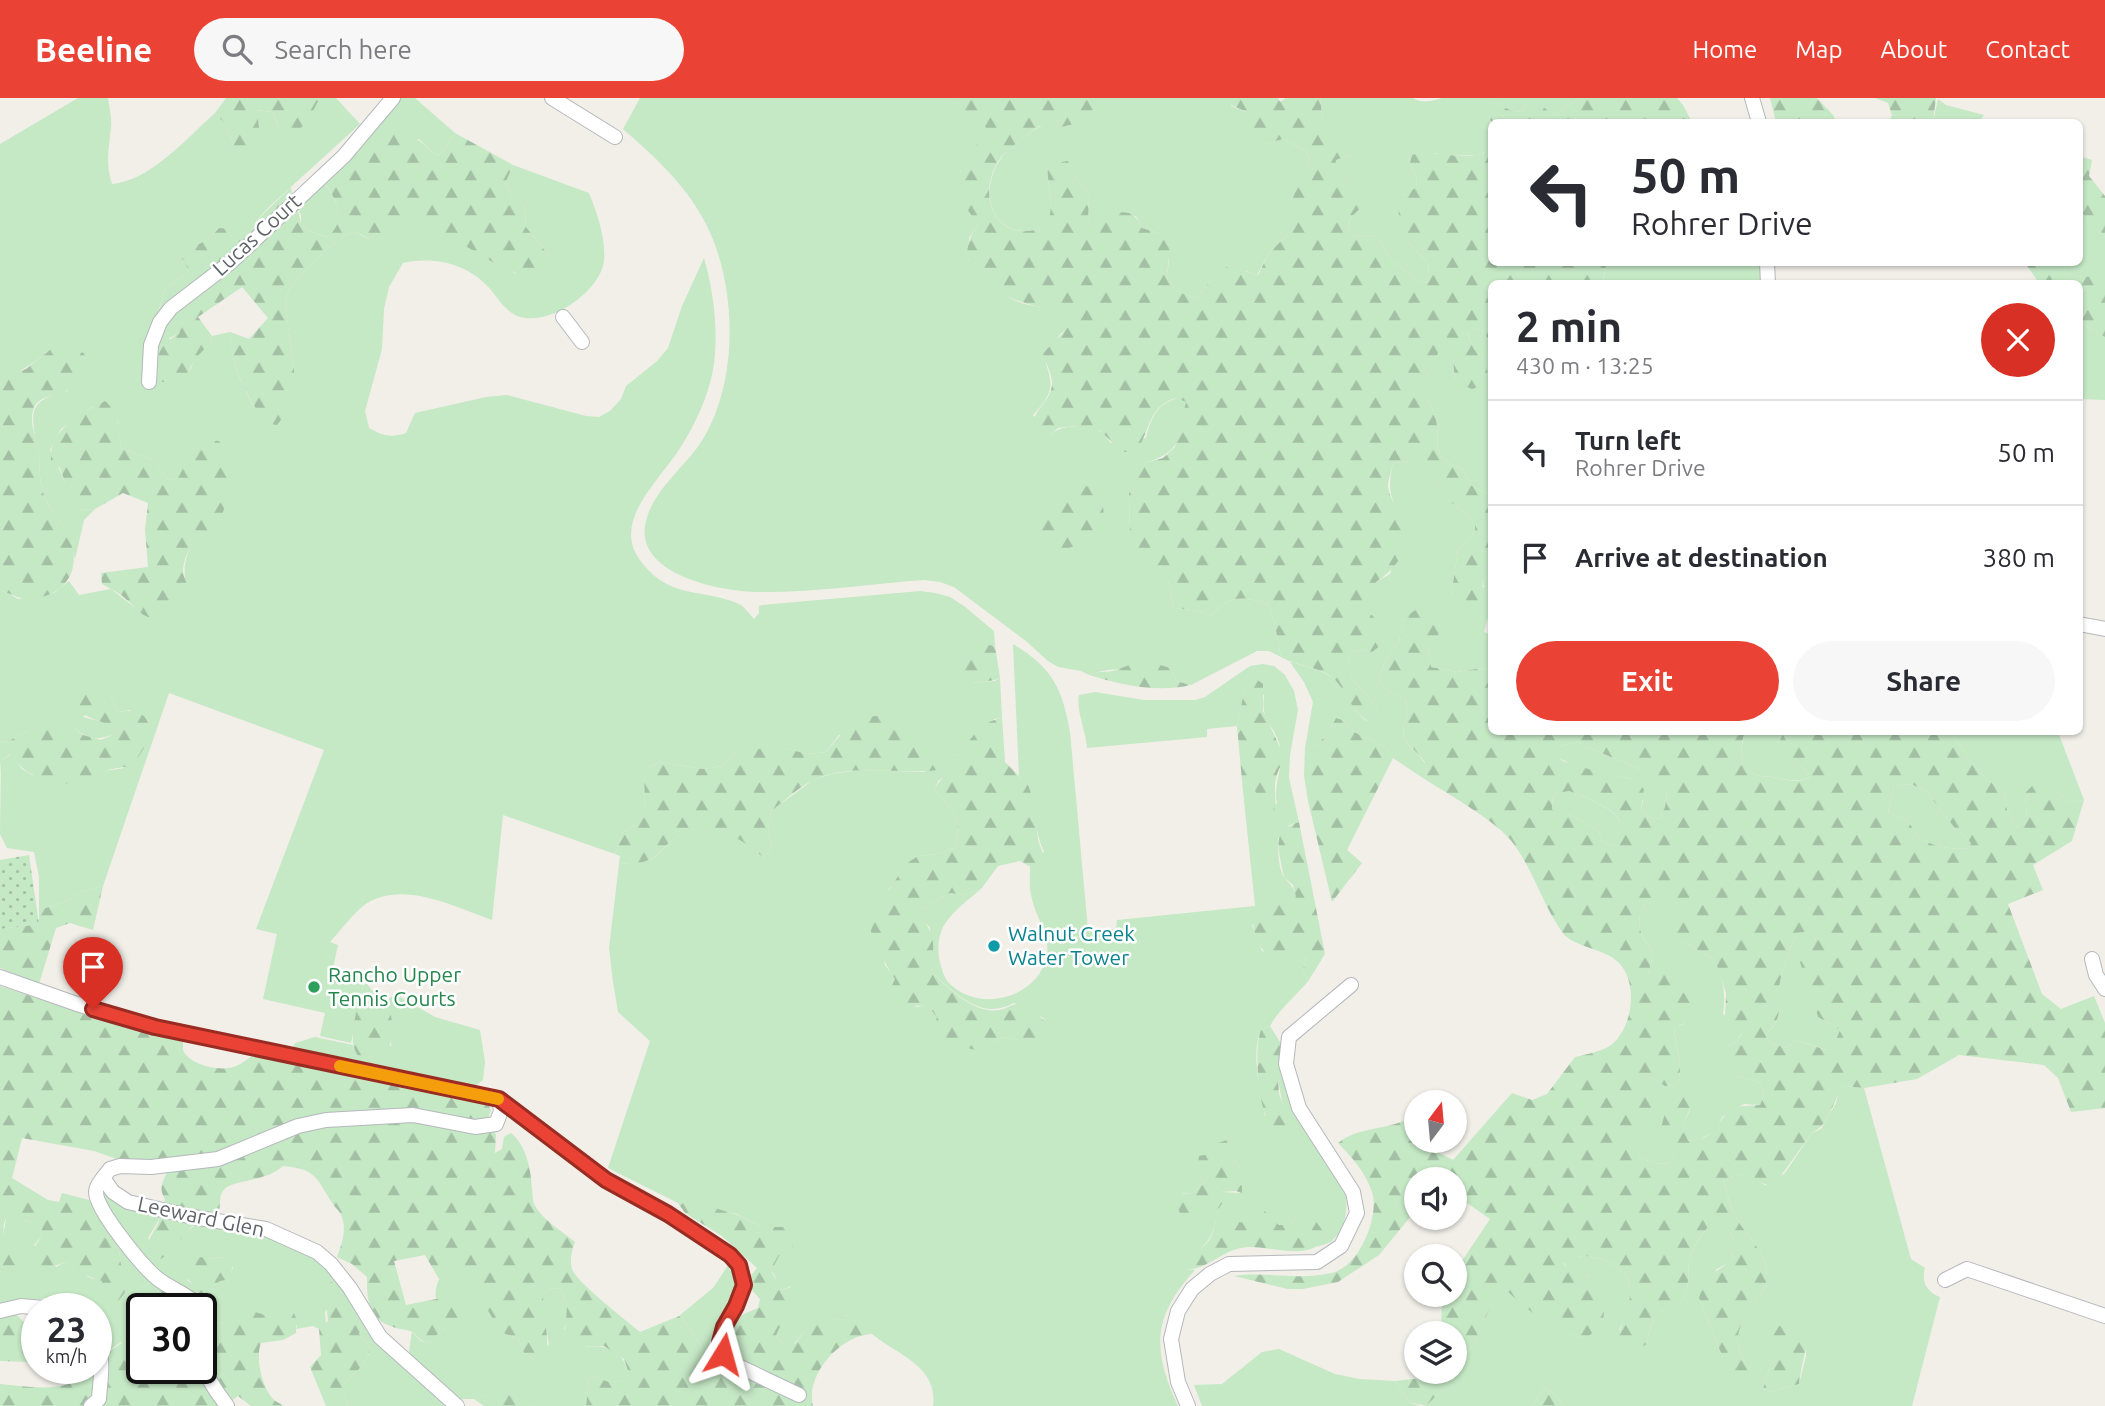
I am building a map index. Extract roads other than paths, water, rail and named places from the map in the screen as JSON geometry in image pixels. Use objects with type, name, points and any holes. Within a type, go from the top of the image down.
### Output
[{"type":"street","name":"Lucas Court","points":[[149,382],[151,345],[160,321],[171,308],[231,262],[344,156],[393,98]]},
{"type":"street","points":[[552,98],[615,137]]},
{"type":"street","points":[[1752,98],[1758,119]]},
{"type":"street","points":[[563,317],[582,342]]},
{"type":"street","points":[[2083,625],[2105,629]]},
{"type":"street","points":[[2092,958],[2096,975],[2105,989]]},
{"type":"street","points":[[0,978],[155,1027],[499,1099],[606,1180],[668,1214],[730,1255],[739,1265],[744,1285],[724,1327],[720,1342],[723,1354],[736,1365],[799,1395]]},
{"type":"street","points":[[1188,1406],[1178,1382],[1171,1339],[1178,1311],[1192,1289],[1210,1273],[1230,1264],[1317,1262],[1341,1246],[1357,1213],[1353,1192],[1299,1108],[1286,1064],[1289,1037],[1351,985]]},
{"type":"street","name":"Leeward Glen","points":[[457,1406],[380,1337],[350,1288],[331,1264],[317,1252],[266,1229],[193,1217],[128,1202],[113,1192],[103,1178],[110,1169],[120,1166],[151,1167],[218,1158],[298,1126],[326,1121],[413,1115],[486,1127],[496,1124],[500,1118],[499,1099]]},
{"type":"street","points":[[103,1178],[96,1192],[100,1209],[156,1277],[190,1297],[206,1315],[205,1355],[209,1377],[227,1406]]},
{"type":"street","points":[[1945,1280],[1967,1269],[2105,1316]]},
{"type":"street","points":[[0,1311],[21,1306]]},
{"type":"street","points":[[91,1406],[100,1399],[100,1384]]},
{"type":"place","name":"Walnut Creek Water Tower","points":[[994,946]]},
{"type":"place","name":"Rancho Upper Tennis Courts","points":[[314,987]]}]
